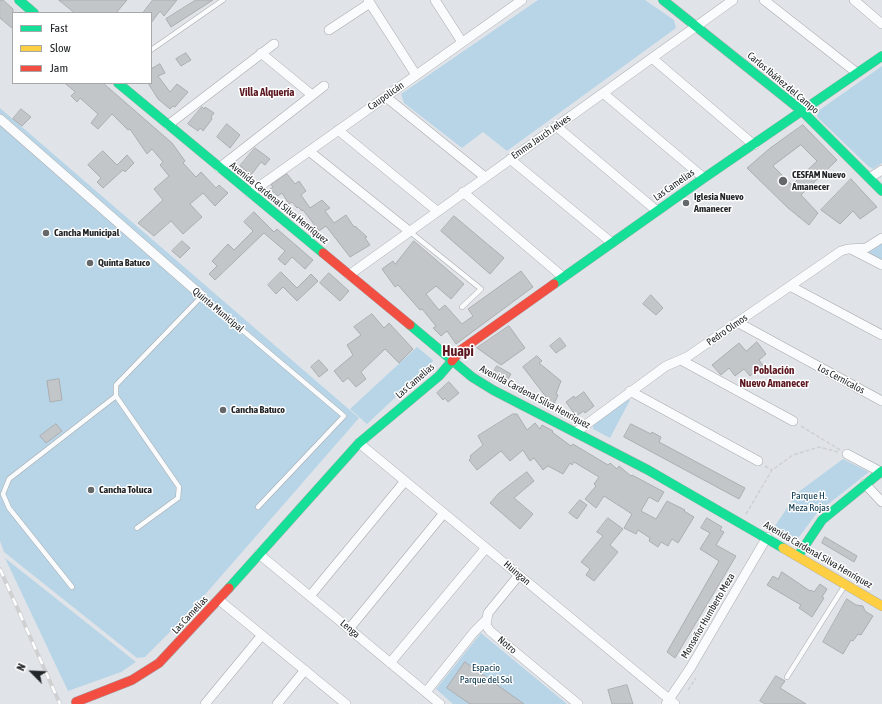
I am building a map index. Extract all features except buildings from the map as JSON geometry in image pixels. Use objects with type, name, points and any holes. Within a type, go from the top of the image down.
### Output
[{"type":"street","points":[[19,0],[33,12]]},
{"type":"street","points":[[435,0],[462,42]]},
{"type":"street","name":"Caupolicán","points":[[250,193],[522,0]]},
{"type":"street","name":"Carlos Ibáñez del Campo","points":[[663,0],[802,111],[882,191]]},
{"type":"street","name":"Emma Jauch Jelves","points":[[349,275],[733,0]]},
{"type":"street","points":[[764,0],[857,73]]},
{"type":"street","points":[[854,0],[882,24]]},
{"type":"street","points":[[329,30],[369,2],[416,75]]},
{"type":"street","points":[[168,125],[274,44]]},
{"type":"street","points":[[262,53],[312,95]]},
{"type":"street","name":"Las Camelias","points":[[76,702],[132,680],[159,663],[219,600],[359,443],[436,378],[461,350],[704,178],[882,56]]},
{"type":"street","points":[[652,58],[754,145]]},
{"type":"street","name":"Avenida Cardenal Silva Henríquez","points":[[119,84],[472,377],[493,390],[576,432],[741,522],[882,606]]},
{"type":"street","points":[[219,168],[324,86]]},
{"type":"street","points":[[603,92],[704,178]]},
{"type":"street","points":[[386,96],[485,177]]},
{"type":"street","name":"Quinta Municipal","points":[[0,119],[202,296]]},
{"type":"street","points":[[556,126],[657,211]]},
{"type":"street","points":[[338,130],[437,211]]},
{"type":"street","points":[[309,151],[409,231]]},
{"type":"street","points":[[510,159],[612,243]]},
{"type":"street","points":[[869,178],[882,170]]},
{"type":"street","points":[[463,192],[563,277]]},
{"type":"street","name":"Pedro Olmos","points":[[576,432],[666,366],[681,360],[841,251],[866,248],[882,238]]},
{"type":"street","points":[[851,249],[882,265]]},
{"type":"street","points":[[790,286],[882,335]]},
{"type":"street","name":"Los Cernícalos","points":[[737,322],[882,401]]},
{"type":"street","points":[[681,360],[793,421]]},
{"type":"street","points":[[630,391],[758,461]]},
{"type":"street","name":"Huingan","points":[[359,443],[670,702]]},
{"type":"street","points":[[798,556],[822,520],[881,471],[847,454]]},
{"type":"street","points":[[310,596],[405,481]]},
{"type":"street","points":[[865,484],[882,502]]},
{"type":"street","points":[[349,629],[444,513]]},
{"type":"street","name":"Monseñor Humberto Meza","points":[[670,702],[767,538]]},
{"type":"street","points":[[390,662],[486,548]]},
{"type":"street","name":"Lenga","points":[[259,554],[440,704]]},
{"type":"street","points":[[426,692],[474,632],[485,621],[488,613],[519,575]]},
{"type":"street","points":[[219,600],[346,704]]},
{"type":"street","name":"Notro","points":[[485,621],[490,631],[578,704]]},
{"type":"street","points":[[205,704],[262,635]]},
{"type":"street","points":[[277,704],[305,670]]},
{"type":"street","points":[[94,695],[98,704]]},
{"type":"lane","points":[[152,49],[223,0]]},
{"type":"lane","points":[[409,231],[481,290],[462,307]]},
{"type":"lane","points":[[137,528],[178,498],[179,487],[116,396],[116,385],[202,296]]},
{"type":"lane","name":"Quinta Municipal","points":[[202,296],[344,416],[258,507]]},
{"type":"lane","points":[[72,587],[8,508],[3,494],[9,479],[116,396]]},
{"type":"lane","points":[[788,677],[846,584]]},
{"type":"path","points":[[793,421],[847,454]]},
{"type":"path","points":[[741,522],[772,470],[793,455],[819,447],[847,454]]},
{"type":"green space","points":[[538,0],[645,0],[674,20],[676,28],[507,151],[483,132],[462,148],[404,103],[401,94]]},
{"type":"green space","points":[[882,66],[882,163],[873,169],[868,166],[817,117],[818,111]]},
{"type":"green space","name":"Quinta Batuco","points":[[0,108],[359,418],[189,613],[145,657],[137,658],[4,552],[0,541]]},
{"type":"green space","points":[[882,244],[882,260],[868,253]]},
{"type":"green space","points":[[417,347],[433,360],[432,363],[367,424],[350,409]]},
{"type":"green space","points":[[628,399],[630,400],[610,438],[593,429],[593,425]]},
{"type":"green space","name":"Parque H. Meza Rojas","points":[[843,459],[869,472],[817,513],[799,537],[792,540],[773,529],[797,493]]},
{"type":"green space","points":[[5,558],[136,662],[121,672],[68,691]]},
{"type":"green space","name":"Espacio Parque del Sol","points":[[481,633],[567,704],[453,704],[436,689]]},
{"type":"railway","points":[[0,569],[60,704]]},
{"type":"traffic: fast","points":[[19,0],[33,12]]},
{"type":"traffic: fast","points":[[663,0],[802,111],[882,191]]},
{"type":"traffic: fast","points":[[554,284],[704,178],[882,56]]},
{"type":"traffic: fast","points":[[119,84],[323,253]]},
{"type":"traffic: fast","points":[[410,325],[472,377],[493,390],[648,470],[783,548]]},
{"type":"traffic: fast","points":[[229,588],[359,443],[439,376],[452,361]]},
{"type":"traffic: fast","points":[[798,556],[822,520],[882,471]]},
{"type":"traffic: slow","points":[[783,548],[882,606]]},
{"type":"traffic: jam","points":[[323,253],[410,325]]},
{"type":"traffic: jam","points":[[452,361],[461,350],[554,284]]},
{"type":"traffic: jam","points":[[76,702],[132,680],[159,663],[229,588]]},
{"type":"place","name":"CESFAM Nuevo Amanecer","points":[[783,181]]},
{"type":"place","name":"Iglesia Nuevo Amanecer","points":[[686,203]]},
{"type":"place","name":"Cancha Municipal","points":[[46,233]]},
{"type":"place","name":"Quinta Batuco","points":[[90,263]]},
{"type":"place","name":"Cancha Batuco","points":[[223,410]]},
{"type":"place","name":"Cancha Toluca","points":[[91,490]]},
{"type":"district","name":"Villa Alquería","points":[[267,93]]},
{"type":"district","name":"Huapi","points":[[458,352]]},
{"type":"district","name":"Población Nuevo Amanecer","points":[[774,377]]}]
